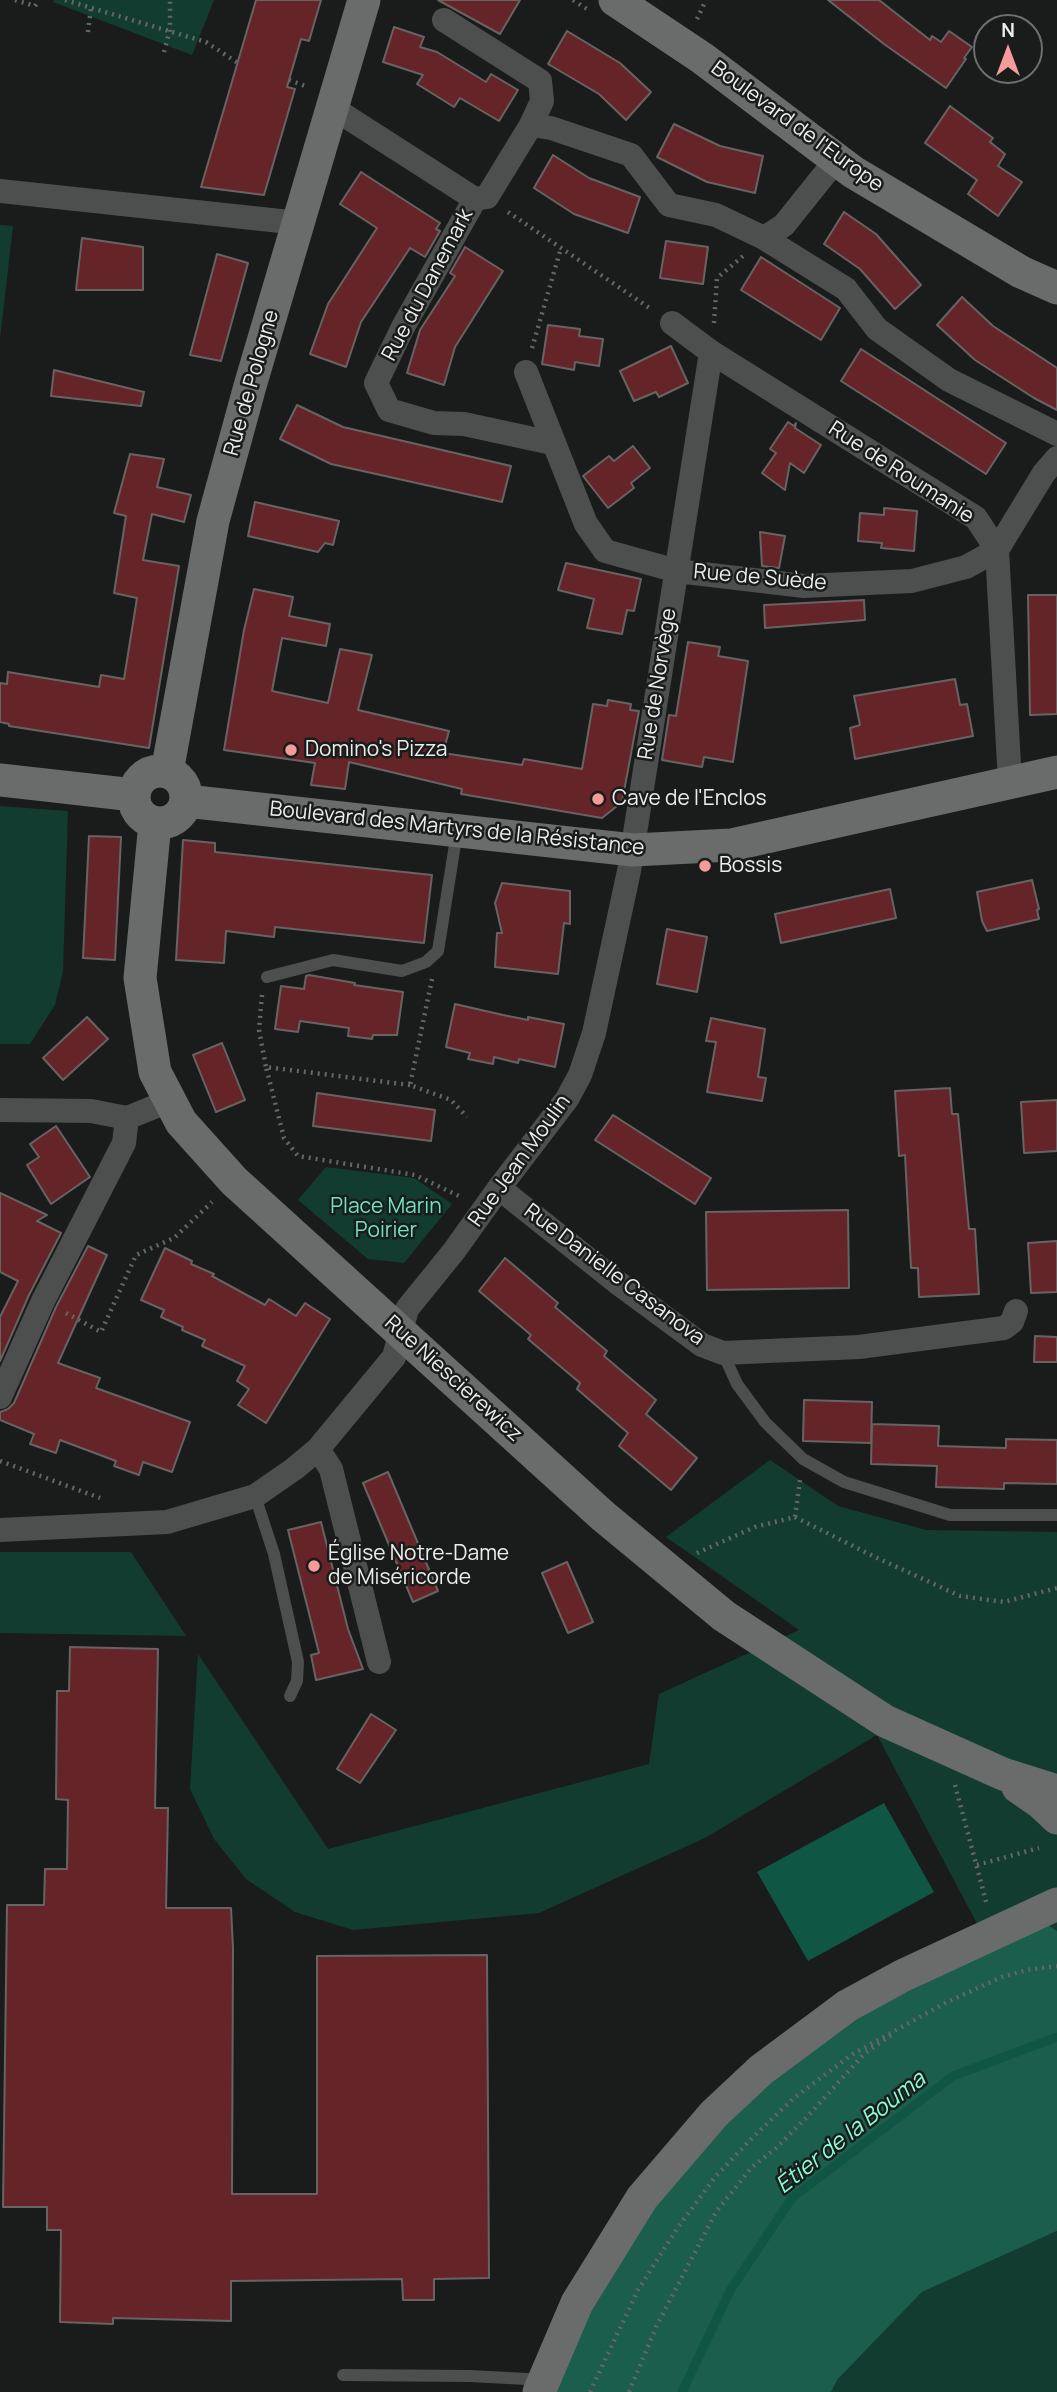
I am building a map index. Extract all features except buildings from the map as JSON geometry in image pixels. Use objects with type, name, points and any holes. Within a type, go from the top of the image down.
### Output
[{"type":"street","name":"Rue de Pologne","points":[[167,772],[213,521],[364,0]]},
{"type":"street","name":"Boulevard de l'Europe","points":[[615,0],[702,58],[853,172],[1021,272],[1057,288]]},
{"type":"street","points":[[444,20],[540,81],[542,101],[531,125],[481,198]]},
{"type":"street","name":"Rue du Danemark","points":[[333,108],[481,198],[403,327],[376,383],[389,410],[435,423],[464,424],[552,443]]},
{"type":"street","points":[[531,125],[551,128],[631,155],[669,205],[716,215],[764,238],[846,289],[877,329],[949,380],[1057,434]]},
{"type":"street","points":[[764,238],[784,225],[836,160]]},
{"type":"street","points":[[0,191],[299,223]]},
{"type":"street","name":"Rue de Roumanie","points":[[672,323],[711,352],[976,519],[997,550]]},
{"type":"street","name":"Rue de Norvège","points":[[633,850],[711,352]]},
{"type":"street","name":"Rue de Suède","points":[[526,372],[586,524],[606,551],[677,571],[804,586],[912,581],[966,567],[997,550]]},
{"type":"street","points":[[1010,782],[997,550],[1044,472],[1057,458]]},
{"type":"street","points":[[157,771],[167,772],[184,786],[186,801],[179,816],[164,823],[155,823],[137,810],[134,795],[141,779],[157,771]]},
{"type":"street","name":"Boulevard des Martyrs de la Résistance","points":[[186,801],[633,850],[732,845],[1057,772]]},
{"type":"street","points":[[0,780],[134,795]]},
{"type":"street","name":"Rue Niescierewicz","points":[[155,823],[141,978],[155,1072],[181,1122],[234,1181],[603,1516],[724,1616],[884,1721],[1003,1774],[1057,1791]]},
{"type":"street","name":"Rue Jean Moulin","points":[[0,1530],[167,1522],[255,1496],[318,1449],[394,1357],[407,1309],[548,1126],[580,1074],[594,1033],[633,850]]},
{"type":"street","points":[[0,1110],[91,1111],[127,1118],[169,1101]]},
{"type":"street","points":[[0,1397],[43,1301],[124,1143],[127,1118]]},
{"type":"street","name":"Rue Danielle Casanova","points":[[499,1188],[618,1283],[702,1345],[723,1353],[859,1347],[1004,1328],[1012,1322],[1016,1311]]},
{"type":"street","points":[[318,1449],[331,1469],[379,1662]]},
{"type":"street","name":"Rue Niescierewicz","points":[[1003,1774],[1057,1818]]},
{"type":"street","points":[[540,2388],[577,2303],[642,2198],[713,2114],[751,2079],[847,2006],[902,1976],[1057,1905]]},
{"type":"lane","points":[[267,977],[333,960],[402,971],[426,962],[438,951],[457,832]]},
{"type":"lane","points":[[723,1353],[737,1384],[765,1422],[803,1459],[844,1482],[950,1515],[1057,1515]]},
{"type":"lane","points":[[255,1496],[274,1554],[298,1662],[297,1681],[290,1696]]},
{"type":"lane","points":[[343,2375],[527,2379],[540,2388]]},
{"type":"path","points":[[15,0],[35,6],[39,0]]},
{"type":"path","points":[[65,0],[206,42],[238,62]]},
{"type":"path","points":[[164,51],[170,30],[170,0]]},
{"type":"path","points":[[694,27],[706,0]]},
{"type":"path","points":[[88,32],[91,8]]},
{"type":"path","points":[[481,198],[672,323]]},
{"type":"path","points":[[711,352],[718,278],[764,238]]},
{"type":"path","points":[[526,372],[561,248]]},
{"type":"path","points":[[410,1085],[438,951]]},
{"type":"path","points":[[267,977],[263,983],[259,1030],[284,1138],[298,1156],[415,1175],[484,1208]]},
{"type":"path","points":[[266,1067],[410,1085],[451,1100],[467,1117]]},
{"type":"path","points":[[43,1301],[101,1332],[136,1255],[174,1238],[234,1181]]},
{"type":"path","points":[[795,1517],[803,1459]]},
{"type":"path","points":[[0,1461],[103,1499]]},
{"type":"path","points":[[696,1553],[755,1527],[795,1517],[960,1596],[1004,1602],[1057,1588]]},
{"type":"path","points":[[963,1756],[955,1783],[986,1898]]},
{"type":"path","points":[[977,1865],[1039,1849]]},
{"type":"path","points":[[590,2392],[638,2290],[678,2227],[716,2176],[794,2098],[851,2055],[945,2003],[1002,1977],[1027,1970],[1057,1967]]},
{"type":"path","points":[[628,2392],[657,2325],[716,2211],[752,2167],[806,2118],[865,2053],[906,2025],[1002,1978],[1057,1967]]},
{"type":"green space","points":[[214,0],[192,55],[53,2]]},
{"type":"green space","points":[[0,225],[13,226],[0,339]]},
{"type":"green space","points":[[0,806],[68,811],[63,971],[55,1005],[30,1044],[0,1044]]},
{"type":"green space","name":"Place Marin Poirier","points":[[326,1167],[414,1178],[452,1204],[404,1263],[368,1259],[298,1200]]},
{"type":"green space","points":[[770,1460],[838,1506],[926,1530],[1057,1532],[1057,1931],[1047,1924],[991,1950],[877,1735],[705,1838],[539,1913],[353,1930],[295,1912],[246,1879],[214,1839],[190,1789],[198,1654],[328,1849],[649,1764],[659,1694],[799,1630],[666,1537]]},
{"type":"green space","points":[[0,1552],[131,1552],[186,1636],[0,1633]]},
{"type":"green space","points":[[1057,2231],[1057,2392],[831,2392],[838,2379],[922,2292]]},
{"type":"shaded area","points":[[884,1803],[934,1892],[808,1961],[757,1872]]},
{"type":"shaded area","points":[[1047,1924],[1057,1931],[1057,2231],[922,2292],[838,2379],[831,2392],[551,2392],[608,2268],[676,2175],[747,2100],[843,2023]]},
{"type":"waterway","name":"Étier de la Bouma","points":[[682,2392],[731,2289],[792,2198],[953,2076],[1057,2037]]},
{"type":"place","name":"Domino's Pizza","points":[[291,750]]},
{"type":"place","name":"Cave de l'Enclos","points":[[598,799]]},
{"type":"place","name":"Bossis","points":[[705,866]]},
{"type":"place","name":"Église Notre-Dame de Miséricorde","points":[[314,1566]]}]
